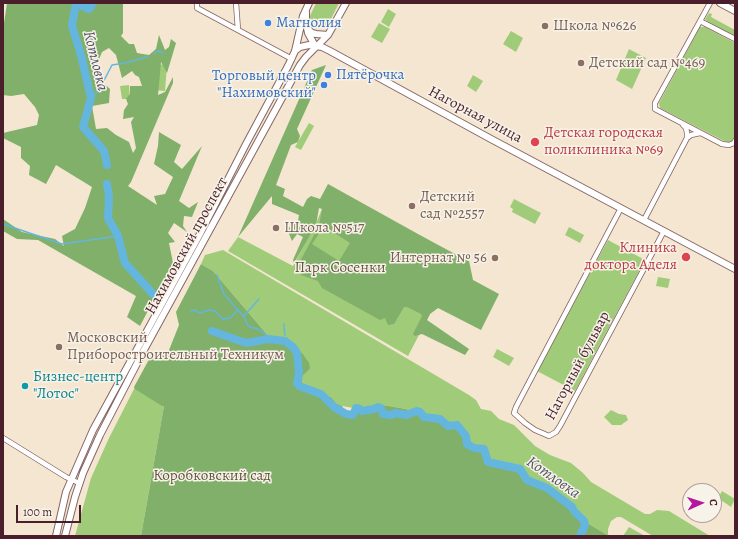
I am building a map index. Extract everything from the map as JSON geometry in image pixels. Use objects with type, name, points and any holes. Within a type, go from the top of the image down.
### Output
[{"type":"main road","name":"Нахимовский проспект","points":[[65,536],[79,483],[100,435],[145,348],[284,92],[304,59],[328,36],[346,3]]},
{"type":"main road","points":[[720,3],[735,11]]},
{"type":"main road","name":"Нахимовский проспект","points":[[307,28],[308,6]]},
{"type":"main road","name":"Нахимовский проспект","points":[[56,536],[66,492],[93,430],[292,59],[303,16],[308,6]]},
{"type":"main road","points":[[307,28],[312,33],[328,36],[327,45],[330,51]]},
{"type":"main road","points":[[307,28],[310,38],[316,46]]},
{"type":"main road","name":"Нагорная улица","points":[[295,51],[304,45],[316,46],[330,51],[735,269]]},
{"type":"main road","points":[[304,59],[308,58],[317,48],[330,51]]},
{"type":"street","points":[[197,3],[197,8],[292,59]]},
{"type":"street","points":[[236,3],[238,30]]},
{"type":"street","points":[[710,3],[655,103],[656,109],[722,144],[729,145],[734,143],[735,140]]},
{"type":"street","points":[[700,21],[735,40]]},
{"type":"street","points":[[644,220],[687,138],[686,128],[683,124]]},
{"type":"street","points":[[687,138],[691,135],[701,133]]},
{"type":"street","name":"Нагорный бульвар","points":[[621,208],[516,407],[514,413],[535,430],[549,436],[556,432],[560,426],[664,231]]},
{"type":"street","points":[[3,438],[79,483]]},
{"type":"green space","points":[[7,3],[123,3],[123,33],[121,36],[129,44],[134,44],[137,53],[149,55],[156,49],[159,35],[165,50],[169,47],[171,39],[176,43],[167,73],[161,62],[158,95],[165,92],[173,77],[173,83],[128,186],[157,205],[154,196],[165,194],[173,177],[154,164],[159,132],[181,145],[174,162],[182,169],[202,146],[179,201],[189,208],[198,202],[192,217],[184,216],[183,226],[187,232],[174,223],[168,233],[175,242],[169,243],[173,263],[140,326],[127,317],[136,296],[38,240],[17,239],[3,231],[3,219],[22,232],[55,239],[64,246],[62,236],[75,229],[85,208],[92,187],[56,165],[46,184],[29,175],[30,166],[21,158],[21,147],[3,138],[3,133],[37,125],[39,115],[35,107],[24,94],[11,96],[3,95],[3,30]],"holes":[[[109,48],[116,55],[122,78],[132,71],[139,77],[142,86],[130,86],[130,94],[126,99],[128,104],[124,110],[123,119],[134,117],[131,122],[136,148],[133,153],[129,142],[107,128],[96,129],[92,106],[109,103],[110,89],[93,74],[102,52]]]},
{"type":"green space","points":[[316,3],[339,3],[327,27],[309,18]]},
{"type":"green space","points":[[388,9],[396,14],[389,27],[381,22]]},
{"type":"green space","points":[[709,13],[712,14],[711,17],[735,30],[735,37],[707,21],[705,19]]},
{"type":"green space","points":[[379,23],[390,29],[382,43],[371,37]]},
{"type":"green space","points":[[700,27],[705,27],[735,43],[735,136],[732,141],[728,143],[660,108],[659,103]]},
{"type":"green space","points":[[511,31],[523,38],[516,52],[503,44]]},
{"type":"green space","points":[[629,49],[646,58],[632,89],[616,80]]},
{"type":"green space","points":[[154,64],[167,65],[165,91],[153,90]]},
{"type":"green space","points":[[326,65],[297,129],[300,136],[298,142],[291,145],[276,185],[285,189],[283,196],[303,207],[307,199],[311,196],[320,199],[328,184],[469,261],[473,280],[499,294],[481,330],[438,308],[430,314],[427,320],[469,349],[465,355],[422,334],[415,336],[413,334],[422,316],[421,314],[407,307],[404,307],[394,324],[388,325],[385,318],[380,320],[322,288],[318,281],[301,275],[298,265],[319,226],[322,209],[319,208],[316,225],[294,263],[293,260],[303,237],[297,234],[292,241],[287,229],[298,221],[299,215],[272,204],[272,196],[238,237],[312,70]],"holes":[[[324,226],[350,243],[339,261],[312,244]]]},
{"type":"green space","points":[[473,75],[483,81],[476,92],[467,86]]},
{"type":"green space","points":[[129,85],[130,99],[122,99],[120,86]]},
{"type":"green space","points":[[309,123],[314,126],[301,150],[295,147]]},
{"type":"green space","points":[[514,199],[541,213],[535,224],[512,212],[513,209],[510,207]]},
{"type":"green space","name":"Парк Сосенки","points":[[322,209],[430,314],[408,356],[228,251],[238,237],[293,266]]},
{"type":"green space","points":[[569,227],[584,235],[580,243],[565,235]]},
{"type":"green space","points":[[608,240],[645,260],[575,391],[537,371]]},
{"type":"green space","points":[[223,250],[469,395],[476,400],[481,409],[491,411],[499,419],[514,425],[535,446],[550,455],[571,463],[591,482],[645,514],[650,514],[657,510],[669,511],[682,519],[682,523],[689,523],[710,536],[653,536],[621,517],[617,517],[611,521],[608,529],[609,536],[584,521],[571,508],[547,489],[526,481],[517,469],[487,463],[485,453],[466,445],[464,435],[447,427],[440,420],[424,418],[406,409],[383,405],[374,410],[362,412],[359,409],[342,406],[336,403],[331,397],[303,386],[303,374],[309,370],[291,346],[270,338],[213,271],[201,264],[205,255]]},
{"type":"green space","name":"Коробковский сад","points":[[201,264],[213,271],[270,338],[291,346],[302,353],[309,363],[310,368],[303,375],[303,386],[331,397],[336,403],[342,406],[346,414],[354,415],[357,408],[362,412],[374,410],[383,405],[406,409],[424,418],[440,420],[448,427],[457,426],[464,435],[466,445],[473,449],[484,450],[488,463],[517,469],[526,481],[547,489],[571,508],[584,521],[609,536],[141,536],[164,406],[134,387],[152,354],[167,355],[179,325],[176,312]]},
{"type":"green space","points":[[658,277],[670,279],[668,288],[656,286]]},
{"type":"green space","points":[[497,349],[514,358],[509,366],[493,357]]},
{"type":"green space","points":[[135,387],[164,406],[141,536],[75,536],[91,478],[109,438]]},
{"type":"green space","points":[[611,410],[619,414],[626,415],[628,420],[621,425],[612,425],[604,417]]},
{"type":"green space","points":[[722,491],[735,499],[731,507],[722,501]]},
{"type":"green space","points":[[629,527],[645,536],[623,536]]},
{"type":"waterway","name":"Котловка","points":[[76,3],[72,26],[81,55],[91,98],[83,127],[104,151],[107,165]]},
{"type":"waterway","name":"Котловка","points":[[76,3],[89,9],[93,3]]},
{"type":"waterway","points":[[154,54],[158,51],[164,53]]},
{"type":"waterway","points":[[91,98],[99,90],[112,65],[147,57]]},
{"type":"waterway","name":"Котловка","points":[[107,184],[109,196],[108,218],[118,236],[125,263],[153,294]]},
{"type":"waterway","points":[[3,224],[62,244],[118,236]]},
{"type":"waterway","points":[[217,275],[224,294],[244,317],[248,326],[260,330],[268,339]]},
{"type":"waterway","points":[[244,316],[259,299]]},
{"type":"waterway","points":[[191,311],[195,310],[200,313],[209,310],[215,311],[223,319],[230,318],[238,310]]},
{"type":"waterway","points":[[284,324],[285,335]]},
{"type":"waterway","name":"Котловка","points":[[212,331],[246,343],[268,339],[285,341],[293,347],[297,353],[299,373],[297,383],[299,386],[321,394],[334,407],[346,414],[353,415],[356,408],[362,411],[378,407],[381,408],[383,414],[391,415],[396,413],[406,415],[417,411],[424,417],[440,419],[448,426],[457,425],[466,436],[467,444],[474,448],[484,449],[488,462],[520,469],[527,480],[547,488],[572,507],[584,521],[585,525],[580,536]]},
{"type":"place","name":"Магнолия","points":[[268,23]]},
{"type":"place","name":"Школа №626","points":[[545,26]]},
{"type":"place","name":"Детский сад №469","points":[[581,63]]},
{"type":"place","name":"Пятёрочка","points":[[328,75]]},
{"type":"place","name":"Торговый центр \"Нахимовский\"","points":[[324,85]]},
{"type":"place","name":"Детская городская поликлиника №69","points":[[535,142]]},
{"type":"place","name":"Детский сад №2557","points":[[412,206]]},
{"type":"place","name":"Школа №517","points":[[276,228]]},
{"type":"place","name":"Клиника доктора Аделя","points":[[686,257]]},
{"type":"place","name":"Интернат № 56","points":[[495,258]]},
{"type":"place","name":"Московский Приборостроительный Техникум","points":[[59,347]]},
{"type":"place","name":"Бизнес-центр \"Лотос\"","points":[[25,386]]}]
